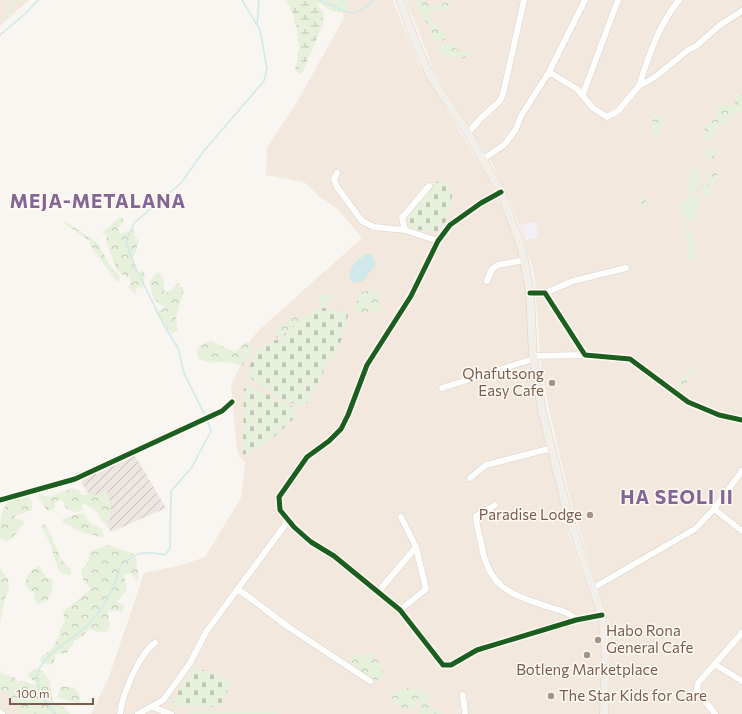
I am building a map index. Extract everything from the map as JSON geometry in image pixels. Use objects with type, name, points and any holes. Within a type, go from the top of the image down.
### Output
[{"type":"main road","points":[[400,0],[418,49],[431,77],[468,134],[501,192],[524,260],[530,293],[533,358],[542,411],[567,511],[602,615],[606,652],[604,714]]},
{"type":"street","points":[[468,134],[480,119],[500,101],[503,94],[524,0]]},
{"type":"street","points":[[483,159],[504,145],[508,139],[549,72],[585,0]]},
{"type":"street","points":[[583,94],[618,0]]},
{"type":"street","points":[[639,86],[655,37],[679,0]]},
{"type":"street","points":[[549,72],[569,83],[583,94],[593,108],[607,117],[618,111],[639,86],[655,77],[676,59],[695,47],[720,25],[742,11]]},
{"type":"street","points":[[337,173],[334,179],[337,187],[362,221],[377,228],[405,230],[438,241]]},
{"type":"street","points":[[405,230],[402,218],[429,186]]},
{"type":"street","points":[[501,192],[481,203],[450,225],[438,241],[411,296],[367,365],[348,415],[341,429],[329,441],[307,457],[279,497],[280,510],[288,521],[311,542],[334,556],[379,591],[400,610],[443,665],[447,666],[477,650],[576,620],[602,615]]},
{"type":"street","points":[[487,281],[492,269],[498,265],[524,260]]},
{"type":"street","points":[[530,293],[545,293],[573,281],[626,268]]},
{"type":"street","points":[[545,293],[585,355]]},
{"type":"street","points":[[442,388],[533,358],[585,355],[630,359],[688,402],[719,415],[742,420]]},
{"type":"street","points":[[0,500],[75,479],[222,411],[232,402]]},
{"type":"street","points":[[470,478],[486,465],[552,448]]},
{"type":"street","points":[[593,588],[695,529],[714,509],[742,471]]},
{"type":"street","points":[[495,504],[476,516],[483,558],[495,580],[514,594],[563,611],[573,616],[576,620]]},
{"type":"street","points":[[714,509],[742,531]]},
{"type":"street","points":[[400,610],[426,589],[416,547],[401,517]]},
{"type":"street","points":[[138,714],[163,700],[170,691],[190,663],[206,632],[288,521]]},
{"type":"street","points":[[379,591],[416,547]]},
{"type":"street","points":[[238,589],[287,626],[370,681]]},
{"type":"street","points":[[715,714],[697,690],[698,683],[716,665],[742,633]]},
{"type":"street","points":[[120,714],[121,703],[137,669],[146,651],[155,643]]},
{"type":"street","points":[[716,665],[742,681]]},
{"type":"street","points":[[463,695],[465,714]]},
{"type":"street","points":[[152,707],[171,714]]},
{"type":"shaded area","points":[[0,0],[29,0],[0,26]]},
{"type":"shaded area","points":[[339,0],[393,0],[418,63],[487,176],[509,224],[519,254],[525,280],[530,364],[538,411],[568,532],[595,609],[599,628],[601,648],[600,714],[91,714],[109,677],[144,573],[182,565],[205,557],[241,498],[245,462],[239,456],[237,450],[231,385],[238,371],[248,343],[258,331],[362,238],[339,210],[319,196],[304,182],[266,175],[267,147],[297,102],[344,18]]},
{"type":"shaded area","points":[[406,0],[742,0],[742,714],[609,714],[611,650],[608,619],[571,503],[549,410],[541,365],[534,274],[521,229],[511,203],[493,165],[435,73]]},
{"type":"shaded area","points":[[536,222],[538,237],[526,240],[521,224]]},
{"type":"shaded area","points":[[131,449],[166,508],[111,532],[76,473],[97,466]]},
{"type":"shaded area","points":[[0,682],[34,714],[0,714]]},
{"type":"green space","points":[[15,0],[23,0],[16,3],[11,17],[6,17],[10,6]]},
{"type":"green space","points":[[286,0],[320,0],[320,3],[317,5],[324,13],[323,24],[303,71],[300,74],[295,70],[298,53],[298,34],[293,16]]},
{"type":"green space","points":[[320,0],[347,0],[349,7],[348,11],[333,11],[320,3]]},
{"type":"green space","points":[[418,0],[423,0],[429,5],[434,6],[441,5],[452,0],[446,11],[437,9],[429,13],[431,19],[441,26],[440,32],[446,34],[446,38],[443,41],[432,39],[429,25],[417,9]]},
{"type":"green space","points":[[450,42],[456,49],[470,52],[471,54],[464,59],[442,53],[437,46]]},
{"type":"green space","points":[[735,94],[742,94],[742,111],[732,114],[724,125],[719,126],[711,138],[703,140],[702,136],[704,130],[717,117],[717,110],[721,106],[733,105],[736,100]]},
{"type":"green space","points":[[655,114],[665,119],[661,125],[658,137],[655,137],[652,130],[653,117]]},
{"type":"green space","points":[[708,149],[712,149],[714,150],[714,158],[708,159],[705,156],[705,152]]},
{"type":"green space","points":[[696,166],[699,167],[699,178],[693,194],[689,193],[688,190],[691,172]]},
{"type":"green space","points":[[712,171],[718,173],[710,196],[705,197],[699,185],[708,185]]},
{"type":"green space","points":[[442,177],[452,191],[449,213],[445,223],[437,232],[414,229],[408,225],[408,219],[411,212],[420,199]]},
{"type":"green space","points":[[643,196],[646,197],[646,210],[643,211],[640,201]]},
{"type":"green space","points":[[689,196],[700,196],[697,214],[694,218],[688,221],[678,210],[679,206]]},
{"type":"green space","points":[[120,217],[123,218],[123,221],[117,228],[121,234],[134,229],[136,233],[133,234],[139,241],[133,259],[137,268],[137,273],[143,270],[145,276],[143,289],[137,287],[135,294],[128,287],[131,283],[130,275],[127,278],[117,270],[106,242],[107,235],[102,233]]},
{"type":"green space","points":[[65,221],[98,243],[110,266],[119,275],[120,280],[117,282],[90,245],[90,241],[65,224]]},
{"type":"green space","points":[[685,228],[688,228],[696,245],[697,254],[694,262],[691,261],[689,257]]},
{"type":"green space","points":[[158,272],[163,278],[165,293],[169,292],[178,283],[184,289],[176,318],[178,331],[172,334],[155,312],[165,308],[154,299],[151,290],[150,280]]},
{"type":"green space","points":[[371,290],[380,294],[379,304],[381,310],[379,312],[356,312],[354,309],[355,304],[362,292]]},
{"type":"green space","points":[[339,294],[337,297],[330,297],[327,305],[322,308],[319,303],[319,295]]},
{"type":"green space","points":[[324,308],[335,309],[348,314],[344,334],[335,354],[326,366],[310,400],[304,406],[289,402],[269,391],[249,377],[252,360],[259,349],[284,335],[305,316]]},
{"type":"green space","points":[[295,317],[299,317],[300,321],[278,338],[275,335],[279,329]]},
{"type":"green space","points":[[211,341],[235,352],[246,342],[252,344],[243,366],[229,362],[208,362],[199,359],[197,352],[200,345]]},
{"type":"green space","points":[[694,367],[695,369],[685,385],[680,389],[676,389],[679,383]]},
{"type":"green space","points":[[249,386],[288,404],[298,411],[297,415],[284,428],[266,443],[243,455],[244,389]]},
{"type":"green space","points":[[71,488],[79,490],[82,495],[91,493],[97,495],[103,491],[107,491],[111,513],[107,525],[101,521],[98,513],[85,504],[82,504],[82,510],[76,512],[65,507],[64,502],[59,500],[55,502],[55,508],[50,511],[46,509],[38,496],[39,493],[48,497]]},
{"type":"green space","points":[[19,497],[29,497],[32,502],[32,510],[15,516],[15,519],[21,519],[24,523],[7,542],[3,539],[0,540],[0,523],[7,503],[12,499]]},
{"type":"green space","points":[[81,513],[85,515],[90,523],[102,529],[104,538],[81,532],[63,522],[62,519]]},
{"type":"green space","points":[[44,524],[47,527],[61,559],[71,570],[71,574],[67,575],[59,571],[49,541],[42,528]]},
{"type":"green space","points":[[108,545],[132,553],[136,557],[139,579],[137,580],[131,573],[124,575],[127,590],[117,602],[125,606],[122,612],[110,610],[107,612],[110,624],[108,631],[97,632],[89,629],[82,637],[74,641],[67,653],[56,654],[54,662],[51,665],[41,663],[40,658],[53,647],[65,621],[63,612],[91,589],[84,582],[81,570],[88,562],[90,551]]},
{"type":"green space","points":[[38,565],[46,577],[53,580],[50,596],[46,601],[38,604],[35,601],[34,593],[28,589],[25,583],[29,573]]},
{"type":"green space","points":[[0,568],[8,579],[9,588],[4,602],[0,624]]},
{"type":"green space","points":[[373,652],[373,657],[383,671],[380,681],[367,677],[354,666],[351,661],[352,655],[357,654],[360,657]]},
{"type":"green space","points":[[196,667],[232,682],[219,707],[172,705],[183,682]]},
{"type":"green space","points":[[36,668],[42,671],[50,680],[53,702],[65,708],[70,714],[20,714],[13,698],[0,689],[0,671],[5,675],[14,677],[17,681],[26,681],[34,685],[36,683],[29,677],[28,673]]},
{"type":"green space","points":[[62,686],[75,688],[81,701],[79,703],[58,697],[59,689]]},
{"type":"green space","points":[[407,688],[411,690],[418,689],[419,691],[429,695],[426,703],[431,705],[431,710],[439,710],[443,714],[418,714],[422,712],[418,707],[419,704],[422,704],[421,702],[417,703],[412,708],[410,706],[408,709],[403,709],[398,703],[394,706],[390,700],[397,691],[406,690]]},
{"type":"green space","points":[[191,711],[273,712],[280,714],[189,714]]},
{"type":"water","points":[[367,254],[372,255],[376,264],[363,281],[357,283],[350,280],[350,271],[352,267],[360,258]]},
{"type":"waterway","points":[[0,35],[26,13],[38,0]]},
{"type":"waterway","points":[[242,0],[257,25]]},
{"type":"waterway","points":[[206,417],[184,373],[178,348],[165,327],[134,265],[126,241],[134,223],[181,183],[203,152],[264,81],[267,69],[260,30],[257,25],[259,0]]},
{"type":"waterway","points":[[319,0],[341,10],[352,13],[366,7],[374,0]]},
{"type":"waterway","points":[[54,714],[42,695],[38,684],[37,679],[41,666],[54,652],[85,628],[96,616],[113,588],[120,566],[131,557],[141,553],[165,555],[170,548],[171,491],[192,467],[211,431],[207,420]]},
{"type":"cycle path","points":[[501,192],[481,203],[450,225],[438,241],[411,296],[367,365],[348,415],[341,429],[329,441],[307,457],[279,497],[280,510],[294,527],[311,542],[334,556],[400,610],[443,665],[451,665],[477,650],[576,620],[602,615]]},
{"type":"cycle path","points":[[530,293],[545,293],[585,355],[630,359],[688,402],[719,415],[742,420]]},
{"type":"cycle path","points":[[0,500],[75,479],[222,411],[232,402]]},
{"type":"place","name":"Qhafutsong Easy Cafe","points":[[552,383]]},
{"type":"place","name":"Paradise Lodge","points":[[590,515]]},
{"type":"place","name":"Habo Rona General Cafe","points":[[598,640]]},
{"type":"place","name":"Botleng Marketplace","points":[[587,655]]},
{"type":"place","name":"The Star Kids for Care","points":[[551,696]]},
{"type":"district","name":"MEJA-METALANA","points":[[98,201]]},
{"type":"district","name":"HA SEOLI II","points":[[677,497]]}]
